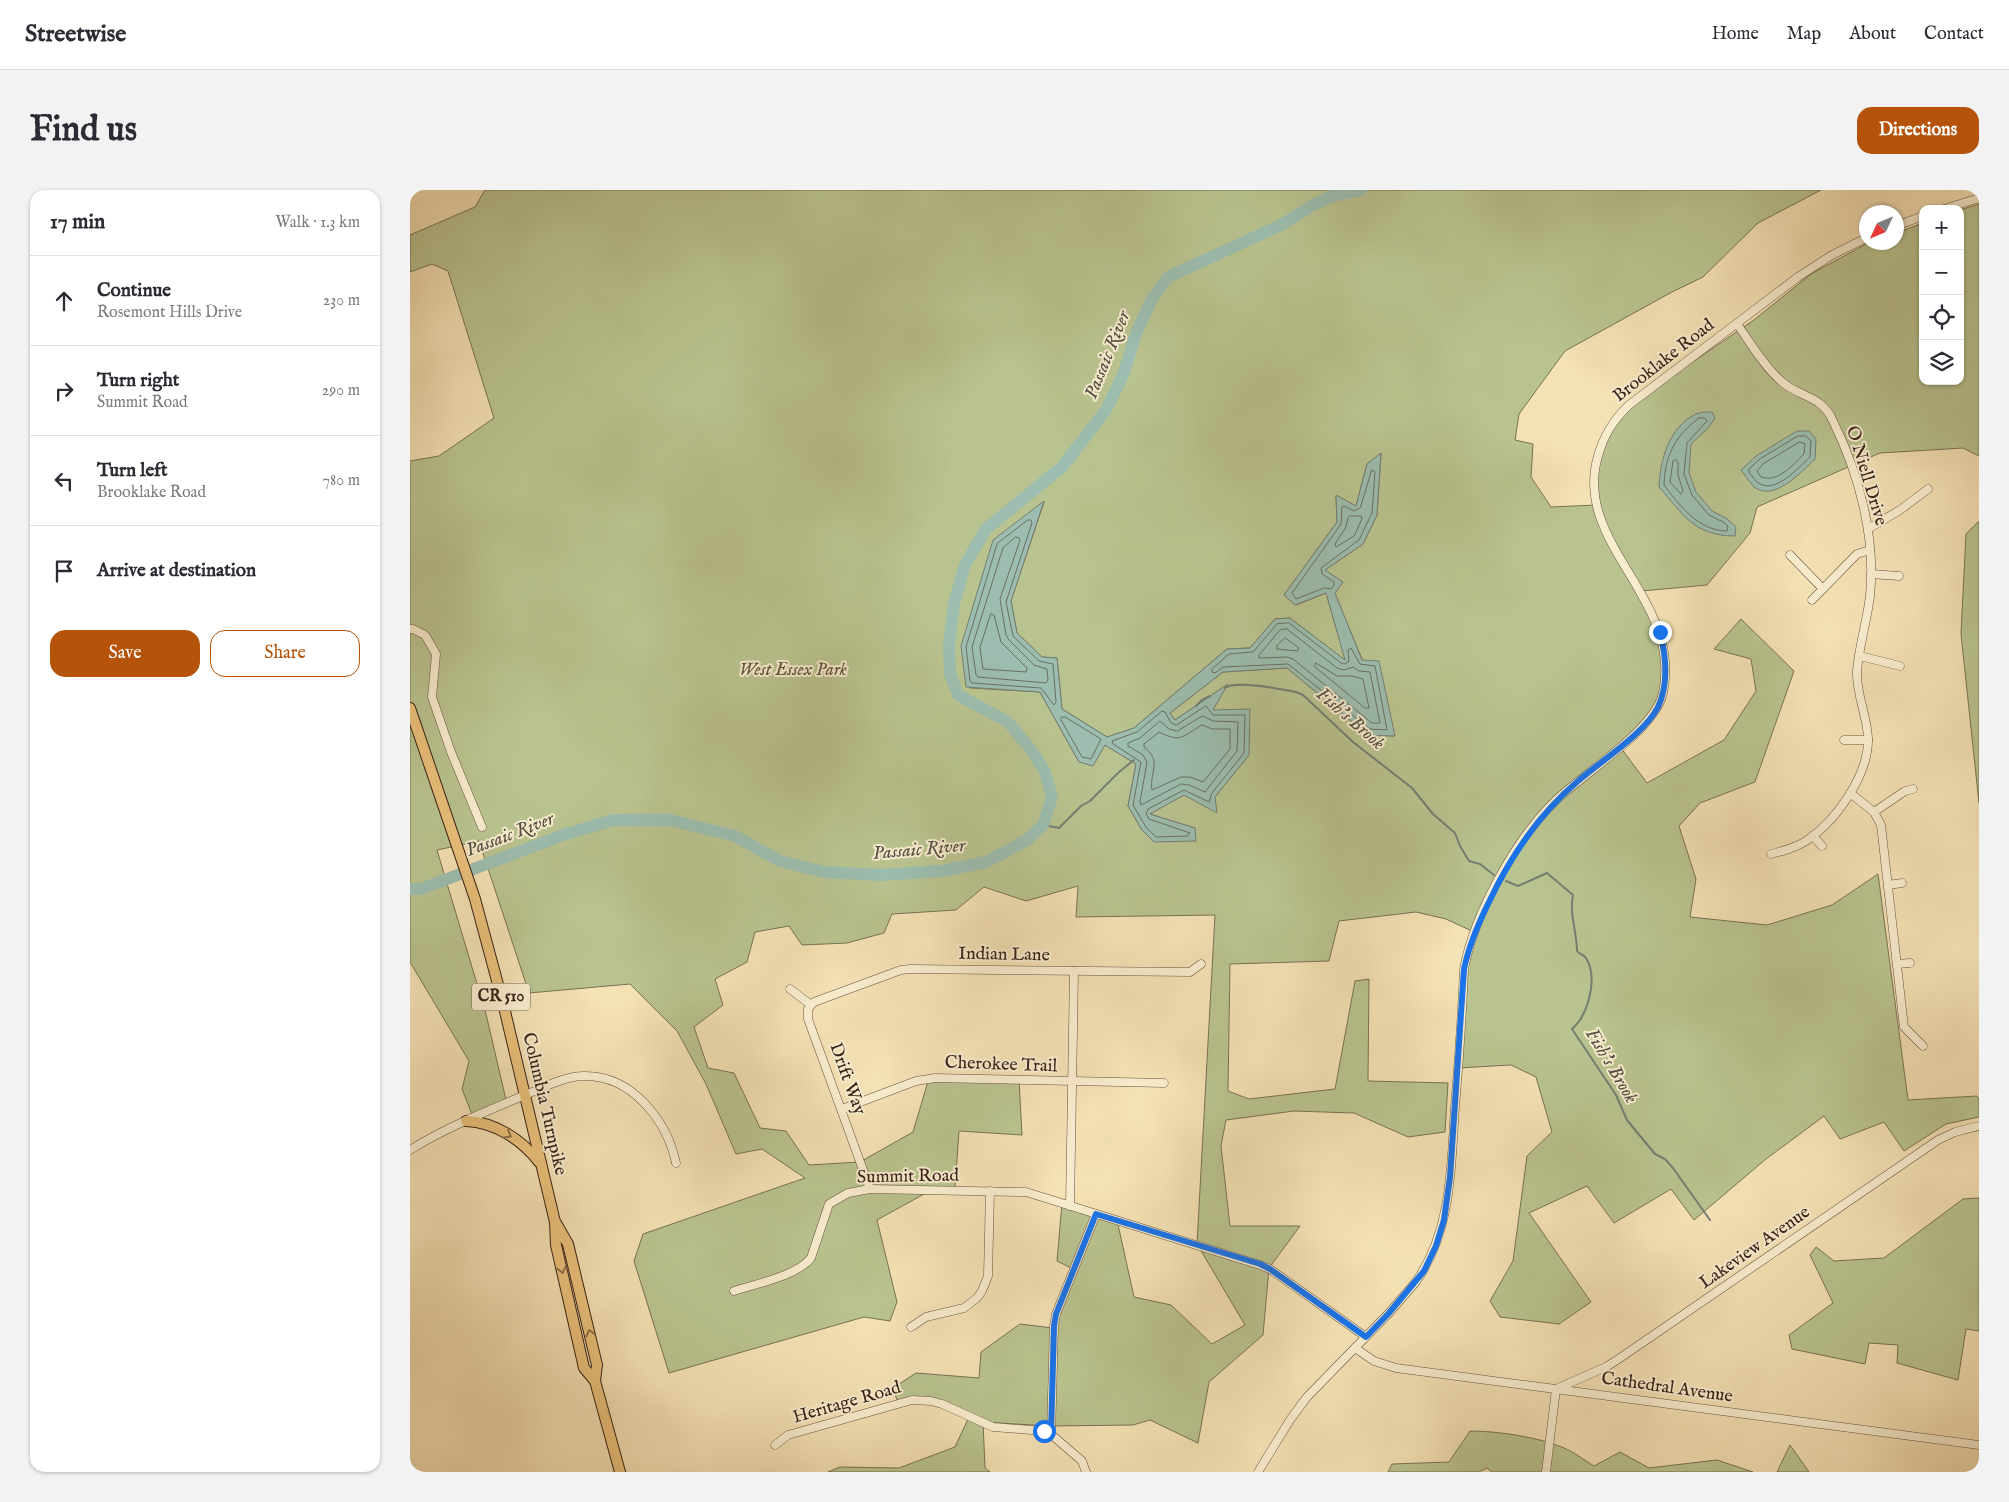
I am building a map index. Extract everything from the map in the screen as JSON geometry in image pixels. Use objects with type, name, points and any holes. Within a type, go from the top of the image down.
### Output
[{"type":"main road","name":"Columbia Turnpike","points":[[410,708],[475,899],[503,1003],[555,1222],[556,1245],[584,1368],[595,1381],[620,1472]]},
{"type":"main road","points":[[466,1121],[488,1125],[510,1135],[541,1164]]},
{"type":"street","points":[[1957,205],[1979,198]]},
{"type":"street","points":[[1904,223],[1919,217]]},
{"type":"street","name":"Brooklake Road","points":[[1258,1472],[1300,1405],[1389,1313],[1424,1271],[1436,1246],[1444,1220],[1450,1177],[1464,969],[1472,939],[1511,858],[1533,826],[1555,801],[1646,724],[1659,705],[1663,693],[1665,660],[1658,626],[1648,603],[1607,534],[1597,510],[1594,479],[1601,444],[1609,427],[1628,405],[1798,277],[1832,255],[1859,242]]},
{"type":"street","name":"O Niell Drive","points":[[1737,324],[1780,380],[1792,389],[1813,397],[1827,410],[1833,419],[1852,468],[1868,529],[1870,550],[1871,574],[1867,618],[1857,668],[1858,690],[1867,727],[1868,740],[1863,768],[1837,811],[1813,836],[1795,847],[1770,854]]},
{"type":"street","points":[[1868,529],[1900,510],[1928,489]]},
{"type":"street","points":[[1812,600],[1857,554],[1870,550]]},
{"type":"street","points":[[1790,555],[1823,589]]},
{"type":"street","points":[[1871,574],[1899,576]]},
{"type":"street","points":[[410,629],[413,628],[425,635],[436,654],[432,698],[451,752],[482,826]]},
{"type":"street","points":[[1860,656],[1900,666]]},
{"type":"street","points":[[1844,740],[1868,740]]},
{"type":"street","points":[[1874,812],[1905,791],[1913,789]]},
{"type":"street","points":[[1850,792],[1874,812],[1881,825],[1904,1027],[1923,1046]]},
{"type":"street","points":[[1813,836],[1822,846]]},
{"type":"street","points":[[1888,885],[1902,883]]},
{"type":"street","points":[[1897,964],[1910,963]]},
{"type":"street","name":"Indian Lane","points":[[811,1005],[823,998],[901,970],[910,969],[1190,972],[1201,964]]},
{"type":"street","points":[[1070,1206],[1074,971]]},
{"type":"street","points":[[790,989],[811,1005]]},
{"type":"street","name":"Drift Way","points":[[811,1005],[808,1009],[808,1018],[870,1189]]},
{"type":"street","points":[[410,1150],[439,1133],[524,1096],[569,1079],[584,1076],[605,1078],[625,1088],[646,1105],[663,1126],[672,1147],[676,1163]]},
{"type":"street","name":"Cherokee Trail","points":[[842,1109],[926,1079],[1164,1083]]},
{"type":"street","name":"Lakeview Avenue","points":[[1556,1389],[1606,1367],[1620,1358],[1938,1140],[1979,1126]]},
{"type":"street","name":"Summit Road","points":[[734,1291],[801,1268],[810,1258],[829,1204],[848,1193],[870,1189],[1026,1192],[1096,1214]]},
{"type":"street","points":[[911,1327],[926,1317],[964,1308],[977,1298],[982,1291],[988,1276],[990,1191]]},
{"type":"street","points":[[1086,1472],[1082,1461],[1051,1434],[1054,1326],[1056,1314],[1096,1214],[1260,1264],[1270,1269],[1366,1337]]},
{"type":"street","name":"Cathedral Avenue","points":[[1355,1348],[1374,1361],[1388,1367],[1979,1445]]},
{"type":"street","points":[[1546,1472],[1556,1389]]},
{"type":"street","name":"Heritage Road","points":[[775,1445],[788,1435],[912,1400],[931,1401],[942,1404],[993,1427],[1037,1430],[1051,1434]]},
{"type":"green space","name":"West Essex Park","points":[[485,190],[1821,190],[1758,223],[1703,277],[1565,351],[1519,414],[1515,440],[1533,444],[1531,477],[1551,507],[1596,505],[1599,448],[1624,409],[1754,320],[1811,274],[1859,248],[1859,250],[1904,250],[1904,230],[1919,225],[1919,385],[1964,385],[1964,209],[1979,204],[1979,456],[1963,448],[1880,453],[1757,507],[1750,533],[1707,585],[1642,591],[1663,643],[1663,688],[1654,712],[1618,744],[1647,783],[1724,740],[1756,691],[1751,659],[1714,649],[1741,619],[1794,671],[1755,782],[1700,803],[1679,826],[1696,879],[1690,917],[1767,925],[1832,905],[1878,874],[1908,1100],[1977,1096],[1979,1100],[1979,1117],[1946,1124],[1904,1151],[1884,1122],[1840,1139],[1824,1116],[1766,1159],[1694,1220],[1671,1189],[1614,1223],[1587,1186],[1529,1213],[1591,1302],[1559,1324],[1500,1317],[1490,1301],[1513,1261],[1527,1156],[1552,1132],[1536,1077],[1511,1065],[1459,1068],[1464,970],[1474,932],[1446,919],[1416,912],[1339,921],[1329,961],[1230,964],[1228,1091],[1249,1099],[1335,1089],[1355,981],[1369,979],[1368,1081],[1448,1083],[1445,1132],[1408,1137],[1354,1113],[1294,1111],[1226,1120],[1221,1146],[1230,1226],[1300,1226],[1269,1268],[1263,1335],[1209,1382],[1198,1443],[1150,1420],[1133,1425],[1049,1426],[983,1422],[985,1468],[990,1472],[828,1472],[840,1467],[899,1468],[955,1447],[969,1417],[928,1400],[898,1403],[893,1388],[916,1373],[979,1378],[981,1352],[1020,1324],[1053,1328],[1073,1269],[1057,1261],[1062,1203],[1117,1220],[1134,1297],[1171,1305],[1212,1344],[1245,1325],[1197,1244],[1215,915],[1076,917],[1078,886],[1026,901],[984,887],[956,910],[892,914],[884,933],[847,943],[802,945],[789,926],[755,932],[747,962],[715,979],[723,1005],[694,1027],[708,1068],[734,1073],[760,1128],[786,1131],[809,1165],[860,1162],[913,1132],[929,1078],[1019,1080],[1022,1135],[959,1131],[955,1188],[935,1188],[877,1220],[897,1302],[890,1321],[864,1317],[669,1373],[634,1261],[643,1234],[805,1178],[762,1149],[736,1154],[706,1084],[677,1031],[630,984],[529,993],[479,841],[437,850],[486,1014],[507,1104],[473,1117],[462,1089],[469,1061],[410,962],[410,461],[439,456],[494,418],[448,271],[432,264],[410,272],[410,235],[475,207]],"holes":[[[1381,454],[1377,515],[1363,544],[1325,570],[1394,736],[1368,735],[1287,668],[1223,672],[1170,713],[1175,720],[1227,685],[1212,710],[1249,755],[1215,797],[1184,795],[1149,814],[1195,828],[1142,830],[1128,806],[1136,764],[1105,745],[1079,762],[1040,692],[970,688],[1044,502],[1011,601],[1017,633],[1042,657],[1057,658],[1062,709],[1107,737],[1134,728],[1227,649],[1250,648],[1275,619],[1290,618],[1346,661],[1326,593],[1296,605],[1284,595],[1337,522],[1336,496],[1356,506],[1367,464]]]},
{"type":"green space","points":[[1979,521],[1979,803],[1961,634],[1966,534]]},
{"type":"green space","points":[[1979,1198],[1979,1331],[1966,1329],[1958,1380],[1897,1363],[1898,1345],[1869,1343],[1865,1364],[1792,1349],[1789,1335],[1833,1303],[1810,1255],[1816,1247],[1834,1261],[1884,1258],[1963,1199]]},
{"type":"green space","points":[[1470,1431],[1505,1433],[1554,1444],[1594,1466],[1620,1452],[1649,1468],[1717,1460],[1753,1472],[1492,1472],[1487,1468],[1479,1472],[1388,1472],[1392,1464],[1449,1462]]},
{"type":"green space","points":[[1790,1445],[1809,1472],[1777,1472]]},
{"type":"water","points":[[1712,412],[1715,418],[1708,428],[1691,444],[1689,473],[1696,492],[1712,511],[1726,518],[1736,527],[1735,536],[1721,535],[1699,528],[1683,514],[1659,487],[1664,455],[1679,427],[1696,414]]},
{"type":"water","points":[[1797,431],[1809,431],[1816,439],[1815,459],[1795,478],[1778,489],[1761,491],[1753,486],[1741,470],[1756,456]]},
{"type":"water","points":[[1381,453],[1377,515],[1363,544],[1325,570],[1343,582],[1335,593],[1362,660],[1379,661],[1395,736],[1368,735],[1287,668],[1223,672],[1170,713],[1175,720],[1228,684],[1213,710],[1250,709],[1249,755],[1215,797],[1217,813],[1184,795],[1150,814],[1195,828],[1196,841],[1154,842],[1142,830],[1128,806],[1136,764],[1105,745],[1093,766],[1079,762],[1040,692],[966,687],[961,646],[993,540],[1044,501],[1011,601],[1017,633],[1042,657],[1057,658],[1062,709],[1107,737],[1134,728],[1227,649],[1250,648],[1275,619],[1290,618],[1345,660],[1326,593],[1295,605],[1284,595],[1337,522],[1336,495],[1356,506],[1367,464]]},
{"type":"waterway","name":"Passaic River","points":[[410,889],[421,889],[563,835],[613,820],[670,820],[735,836],[780,861],[824,872],[881,875],[942,871],[986,862],[1027,840],[1043,825],[1052,797],[1045,772],[1032,751],[1008,722],[958,695],[950,674],[949,646],[954,604],[965,565],[986,529],[1062,467],[1106,410],[1123,375],[1137,331],[1152,299],[1168,277],[1283,224],[1311,206],[1332,196],[1361,190]]},
{"type":"waterway","name":"Fish's Brook","points":[[1225,688],[1239,685],[1259,686],[1296,692],[1303,695],[1353,742],[1412,788],[1433,814],[1455,833],[1469,861],[1480,864],[1494,875]]},
{"type":"waterway","name":"Fish's Brook","points":[[1196,706],[1210,696]]},
{"type":"waterway","name":"Fish's Brook","points":[[1043,825],[1059,828],[1081,806],[1090,801],[1134,760]]},
{"type":"waterway","name":"Fish's Brook","points":[[1506,881],[1518,886],[1547,873],[1573,895],[1572,909],[1577,951],[1586,958],[1592,981],[1587,1006],[1580,1020],[1572,1029],[1616,1095],[1627,1120],[1655,1154],[1665,1159],[1673,1168],[1710,1220]]},
{"type":"route","points":[[1044,1431],[1051,1434],[1056,1314],[1096,1214],[1260,1264],[1270,1269],[1366,1337],[1415,1283],[1424,1271],[1436,1246],[1448,1200],[1464,969],[1472,939],[1511,858],[1533,826],[1555,801],[1646,724],[1653,715],[1659,705],[1665,679],[1664,649],[1660,632]]}]
